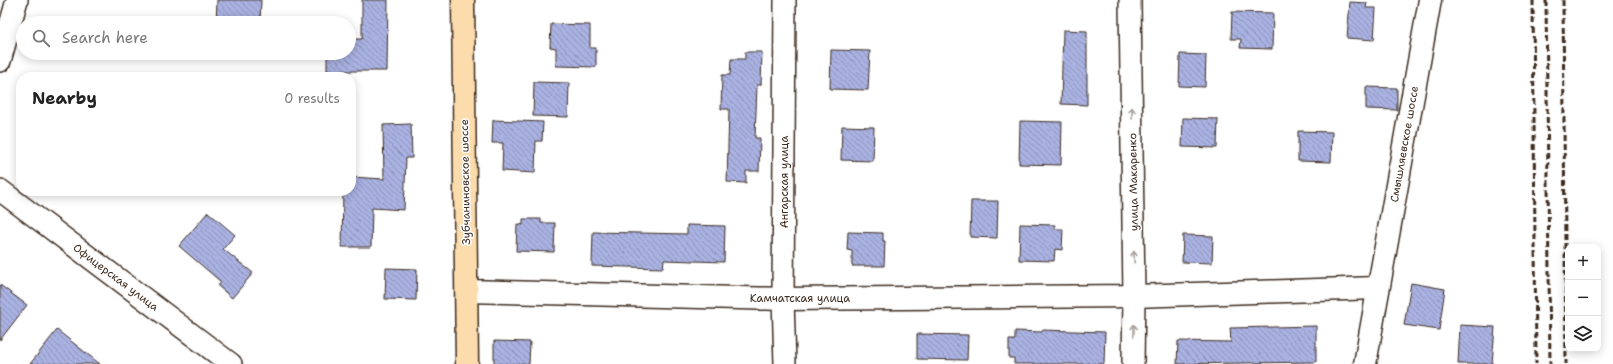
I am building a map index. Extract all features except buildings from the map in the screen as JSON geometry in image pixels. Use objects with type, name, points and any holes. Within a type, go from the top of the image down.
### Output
[{"type":"main road","name":"Зубчаниновское шоссе","points":[[463,0],[468,364]]},
{"type":"street","points":[[0,61],[17,0]]},
{"type":"street","name":"Ангарская улица","points":[[785,0],[785,364]]},
{"type":"street","name":"улица Макаренко","points":[[1130,0],[1134,296],[1133,364]]},
{"type":"street","name":"Смышляевское шоссе","points":[[1365,364],[1377,288],[1430,0]]},
{"type":"street","name":"Офицерская улица","points":[[0,190],[231,364]]},
{"type":"street","points":[[1134,296],[1377,288]]},
{"type":"street","name":"Камчатская улица","points":[[467,291],[784,298],[1134,296]]},
{"type":"railway","points":[[1533,0],[1536,364]]},
{"type":"railway","points":[[1546,0],[1550,364]]},
{"type":"railway","points":[[1563,0],[1566,364]]}]
